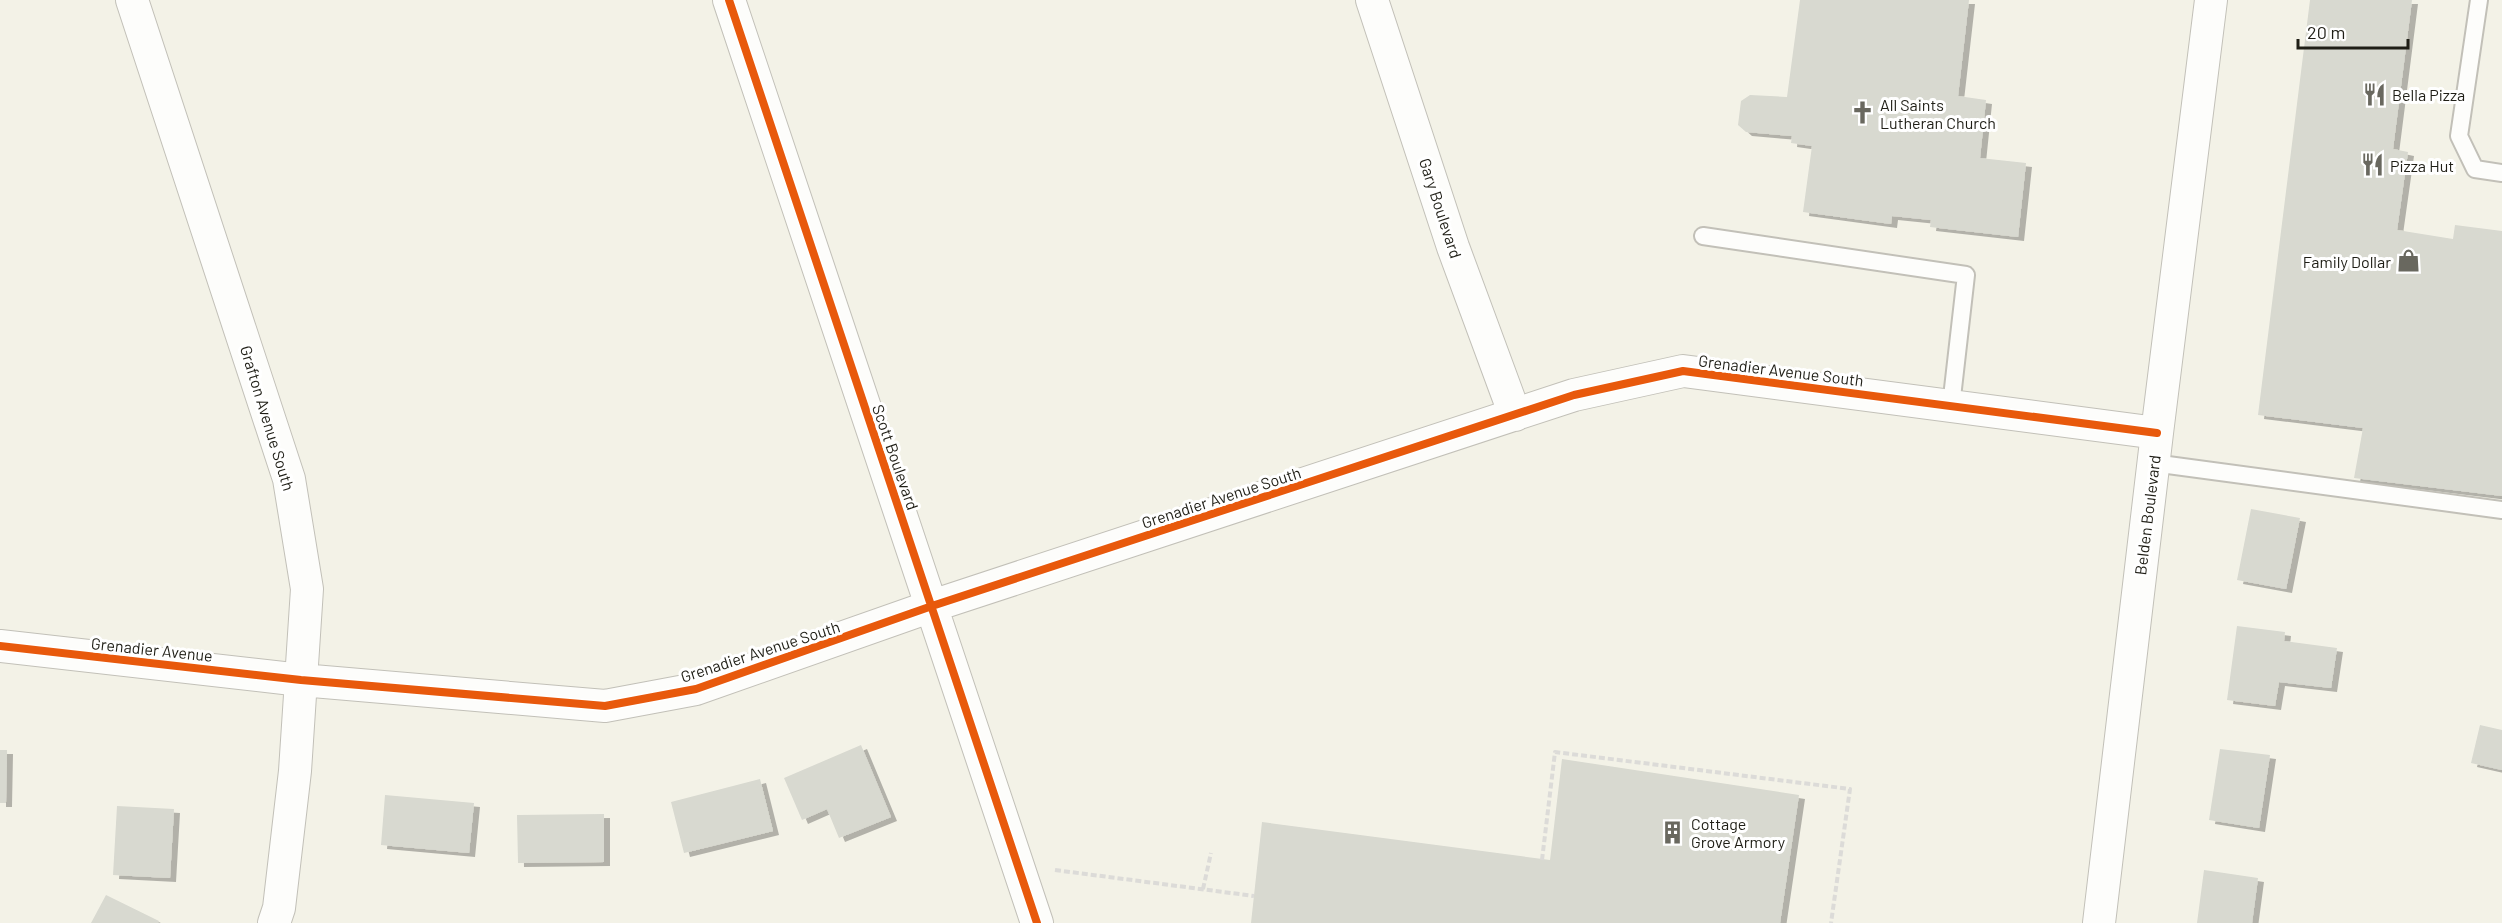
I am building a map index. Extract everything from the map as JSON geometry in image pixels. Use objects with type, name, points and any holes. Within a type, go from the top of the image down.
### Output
[{"type":"street","name":"Grafton Avenue South","points":[[132,0],[289,480],[307,589],[295,771],[279,908],[274,923]]},
{"type":"street","name":"Scott Boulevard","points":[[729,0],[1037,923]]},
{"type":"street","name":"Gary Boulevard","points":[[1372,0],[1453,247],[1515,415]]},
{"type":"street","name":"Belden Boulevard","points":[[2099,923],[2153,463],[2211,0]]},
{"type":"street","name":"Grenadier Avenue South","points":[[301,680],[605,706],[696,689],[932,606],[1574,394],[1683,371],[2157,433]]},
{"type":"street","name":"Grenadier Avenue","points":[[0,646],[301,680]]},
{"type":"lane","points":[[2479,0],[2459,136],[2475,169],[2502,173]]},
{"type":"lane","points":[[1702,236],[1966,275],[1951,406]]},
{"type":"lane","points":[[2153,463],[2502,510]]},
{"type":"path","points":[[1542,860],[1555,752],[1850,789],[1832,923]]},
{"type":"path","points":[[1203,890],[1211,853]]},
{"type":"path","points":[[1018,865],[1254,896]]},
{"type":"building","name":"All Saints Lutheran Church","points":[[1800,0],[1969,0],[1958,96],[1986,100],[1980,158],[2026,163],[2018,237],[1930,227],[1931,220],[1892,216],[1891,224],[1803,212],[1812,146],[1791,143],[1792,136],[1746,132],[1738,125],[1741,101],[1750,95],[1787,97]]},
{"type":"building","points":[[2310,0],[2412,0],[2393,149],[2408,152],[2397,230],[2453,239],[2455,225],[2502,231],[2502,496],[2354,478],[2363,428],[2258,415]]},
{"type":"building","points":[[2251,509],[2300,518],[2286,589],[2237,580]]},
{"type":"building","points":[[2237,626],[2285,632],[2284,641],[2337,648],[2331,688],[2279,682],[2275,706],[2227,700]]},
{"type":"building","points":[[2480,725],[2502,730],[2502,770],[2471,763]]},
{"type":"building","points":[[861,745],[891,817],[839,838],[827,809],[802,820],[784,778]]},
{"type":"building","points":[[2220,749],[2270,755],[2259,828],[2209,820]]},
{"type":"building","points":[[0,750],[7,750],[6,803],[0,803]]},
{"type":"building","name":"Cottage Grove Armory","points":[[1562,759],[1799,795],[1780,923],[1251,923],[1262,822],[1550,860]]},
{"type":"building","points":[[760,779],[773,831],[684,853],[671,802]]},
{"type":"building","points":[[385,795],[474,803],[469,853],[381,845]]},
{"type":"building","points":[[117,806],[174,809],[170,878],[113,875]]},
{"type":"building","points":[[604,814],[604,862],[518,863],[517,815]]},
{"type":"building","points":[[2204,870],[2258,878],[2252,923],[2197,923]]},
{"type":"building","points":[[106,895],[159,921],[158,923],[91,923]]},
{"type":"cycle path","points":[[729,0],[1037,923]]},
{"type":"cycle path","points":[[0,646],[301,680],[605,706],[696,689],[932,606],[1574,395],[1683,371],[2157,433]]},
{"type":"place","name":"Bella Pizza","points":[[2374,94]]},
{"type":"place","name":"All Saints Lutheran Church","points":[[1862,113]]},
{"type":"place","name":"Pizza Hut","points":[[2372,165]]},
{"type":"place","name":"Family Dollar","points":[[2409,261]]},
{"type":"place","name":"Cottage Grove Armory","points":[[1673,832]]}]
